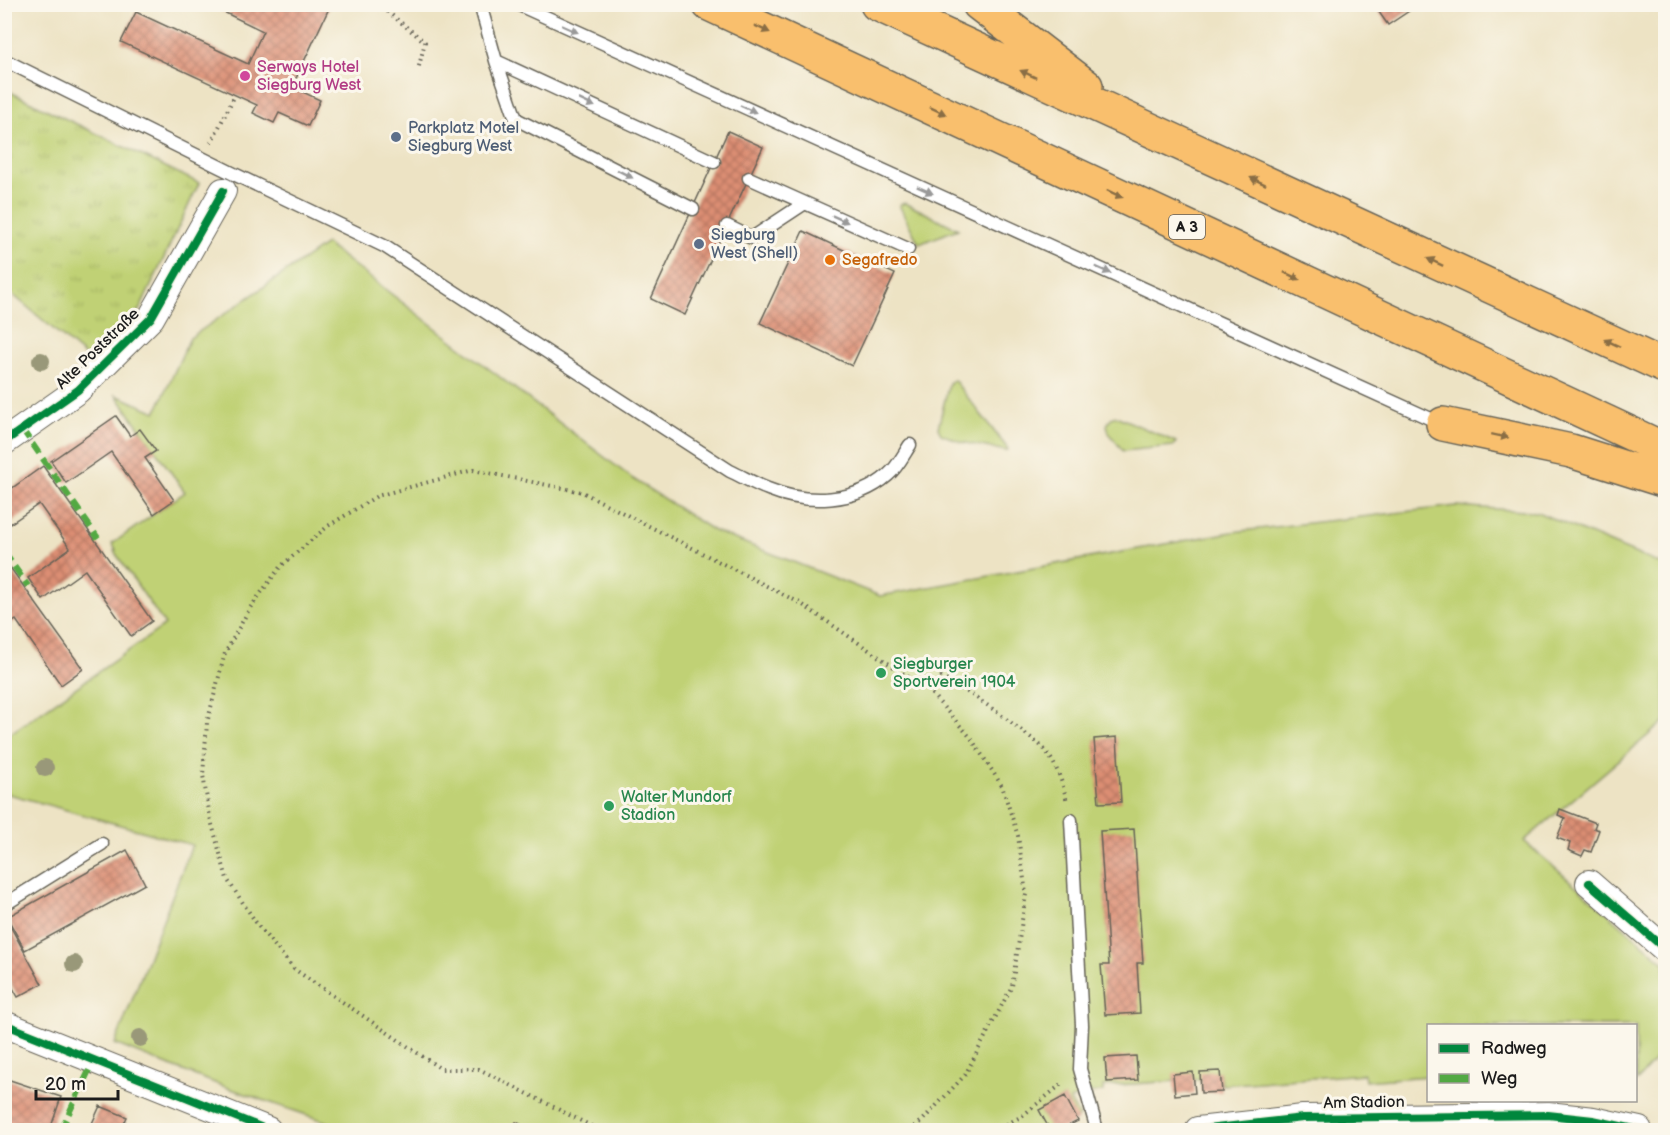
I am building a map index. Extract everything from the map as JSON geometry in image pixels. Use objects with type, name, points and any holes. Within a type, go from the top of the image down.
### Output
[{"type":"highway","name":"A 3","points":[[709,4],[1665,450]]},
{"type":"highway","points":[[878,4],[1665,367]]},
{"type":"highway","points":[[979,4],[1138,125]]},
{"type":"highway","points":[[1443,424],[1570,451],[1665,481]]},
{"type":"street","name":"Alte Poststraße","points":[[4,441],[78,390],[151,318],[228,183]]},
{"type":"street","points":[[1589,883],[1665,950]]},
{"type":"street","points":[[4,1024],[268,1131]]},
{"type":"street","name":"Am Stadion","points":[[1198,1131],[1303,1118],[1548,1115],[1579,1124],[1639,1131]]},
{"type":"lane","points":[[480,4],[516,119],[693,208]]},
{"type":"lane","points":[[517,4],[1443,424]]},
{"type":"lane","points":[[4,60],[203,158],[228,183],[384,246],[730,471],[769,489],[801,498],[833,499],[867,490],[890,474],[910,444]]},
{"type":"lane","points":[[496,61],[714,162]]},
{"type":"lane","points":[[749,178],[908,249]]},
{"type":"lane","points":[[727,226],[752,238],[805,203]]},
{"type":"lane","points":[[1071,820],[1082,1025],[1080,1069],[1098,1131]]},
{"type":"lane","points":[[4,905],[102,844]]},
{"type":"path","points":[[378,4],[425,42],[418,70]]},
{"type":"path","points":[[203,158],[235,95]]},
{"type":"path","points":[[594,1131],[595,1128],[479,1069],[441,1069],[294,969],[259,927],[227,879],[210,817],[203,775],[207,723],[225,653],[250,608],[280,567],[328,526],[377,496],[473,470],[582,492],[800,603],[929,691],[971,738],[1002,786],[1018,836],[1026,894],[1012,986],[965,1075],[922,1120],[908,1131]]},
{"type":"path","points":[[929,691],[941,677],[968,691],[996,710],[1044,749],[1054,763],[1064,786],[1071,820]]},
{"type":"path","points":[[996,1131],[1022,1116],[1080,1069]]},
{"type":"green space","points":[[4,89],[199,183],[140,309],[91,361],[5,288]]},
{"type":"green space","points":[[905,203],[958,229],[919,244],[899,205]]},
{"type":"green space","name":"Siegburger Sportverein 1904","points":[[326,244],[633,479],[714,531],[880,596],[1232,532],[1456,506],[1537,512],[1665,566],[1665,721],[1524,841],[1665,963],[1665,1049],[1637,1081],[1637,1024],[1427,1024],[1427,1076],[1365,1081],[1364,1074],[1222,1085],[1221,1078],[1103,1086],[1103,1092],[1084,1093],[1070,1100],[1079,1117],[1054,1130],[348,1130],[115,1044],[192,845],[5,793],[4,738],[165,625],[114,551],[116,550],[112,544],[185,492],[116,395],[156,412],[190,338]]},
{"type":"green space","points":[[954,380],[1008,449],[1006,451],[961,442],[941,434],[938,428],[949,383]]},
{"type":"green space","points":[[1116,416],[1176,442],[1173,446],[1123,451],[1109,433],[1107,425],[1111,418]]},
{"type":"building","name":"Serways Hotel Siegburg West","points":[[207,4],[331,4],[292,87],[320,100],[308,126],[279,113],[274,123],[253,113],[257,105],[121,42],[136,12],[248,64],[263,31]]},
{"type":"building","points":[[1374,5],[1418,5],[1388,25]]},
{"type":"building","points":[[728,131],[763,147],[685,315],[651,299]]},
{"type":"building","points":[[803,231],[895,274],[852,366],[760,323]]},
{"type":"building","points":[[116,416],[130,436],[140,429],[156,451],[145,458],[174,500],[154,514],[111,452],[66,483],[51,461]]},
{"type":"building","points":[[43,466],[152,621],[131,636],[85,570],[43,600],[28,578],[70,548],[39,504],[4,528],[4,494]]},
{"type":"building","points":[[4,559],[83,669],[61,685],[16,620],[4,628]]},
{"type":"building","points":[[1117,737],[1121,802],[1099,803],[1094,739]]},
{"type":"building","points":[[1560,809],[1596,823],[1594,828],[1599,830],[1591,852],[1585,850],[1582,856],[1568,850],[1570,843],[1557,838],[1565,818],[1558,815]]},
{"type":"building","points":[[1134,829],[1143,963],[1137,963],[1140,1013],[1105,1015],[1101,965],[1109,965],[1100,831]]},
{"type":"building","points":[[127,850],[145,884],[25,950],[7,917]]},
{"type":"building","points":[[10,926],[42,984],[18,997],[4,972],[4,929]]},
{"type":"building","points":[[1136,1056],[1138,1080],[1107,1082],[1105,1058]]},
{"type":"building","points":[[1220,1071],[1222,1092],[1201,1093],[1200,1072]]},
{"type":"building","points":[[1193,1072],[1195,1093],[1175,1095],[1173,1074]]},
{"type":"building","points":[[4,1078],[61,1097],[50,1130],[4,1128]]},
{"type":"building","points":[[1065,1096],[1078,1121],[1060,1130],[1050,1130],[1039,1110]]},
{"type":"building","points":[[100,1106],[127,1117],[121,1130],[89,1130]]},
{"type":"building","points":[[516,1122],[532,1130],[511,1130]]},
{"type":"marked path","points":[[22,429],[98,538]]},
{"type":"marked path","points":[[4,552],[28,586]]},
{"type":"marked path","points":[[61,1130],[94,1060]]},
{"type":"cycle path","points":[[4,442],[78,390],[151,318],[223,191]]},
{"type":"cycle path","points":[[1589,883],[1666,950]]},
{"type":"cycle path","points":[[4,1024],[268,1130]]},
{"type":"cycle path","points":[[1198,1130],[1303,1118],[1548,1115],[1593,1120],[1639,1130]]},
{"type":"place","name":"Serways Hotel Siegburg West","points":[[245,76]]},
{"type":"place","name":"Parkplatz Motel Siegburg West","points":[[396,137]]},
{"type":"place","name":"Siegburg West (Shell)","points":[[699,244]]},
{"type":"place","name":"Segafredo","points":[[830,260]]},
{"type":"place","name":"Siegburger Sportverein 1904","points":[[881,673]]},
{"type":"place","name":"Walter Mundorf Stadion","points":[[609,806]]}]
